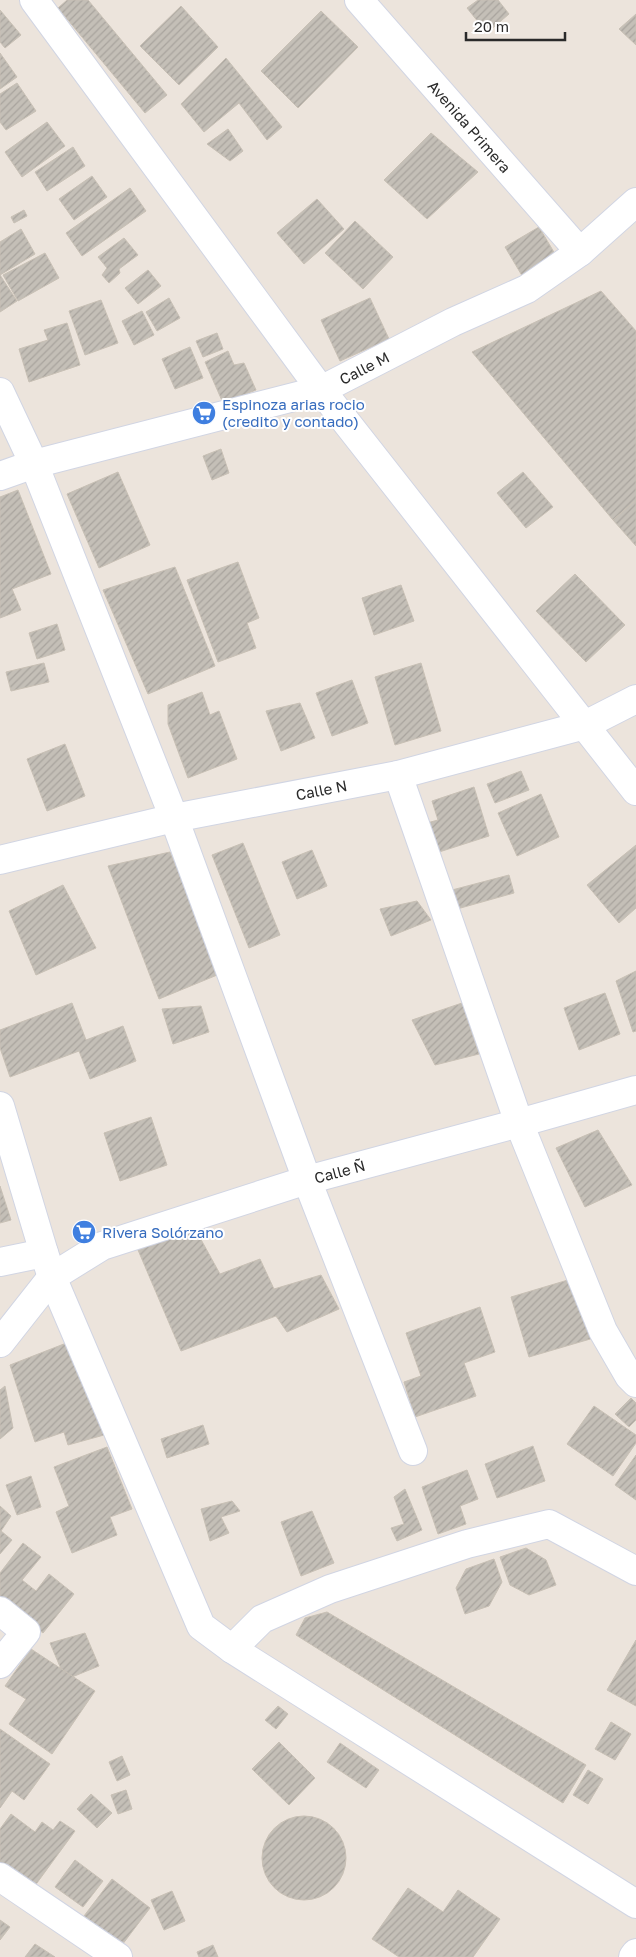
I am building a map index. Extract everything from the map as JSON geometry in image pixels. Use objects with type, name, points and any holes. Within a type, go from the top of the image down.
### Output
[{"type":"street","points":[[34,0],[321,390],[636,791]]},
{"type":"street","name":"Avenida Primera","points":[[359,0],[580,252]]},
{"type":"street","name":"Calle M","points":[[0,476],[34,464],[321,390],[454,322],[527,288],[580,252],[636,202]]},
{"type":"street","points":[[0,392],[34,464],[174,818],[307,1180],[413,1451]]},
{"type":"street","name":"Calle N","points":[[0,860],[174,818],[398,774],[585,725],[636,700]]},
{"type":"street","points":[[398,774],[519,1123],[603,1331],[636,1383]]},
{"type":"street","name":"Calle Ñ","points":[[0,1262],[48,1265],[307,1180],[636,1090]]},
{"type":"street","points":[[0,1106],[48,1265],[201,1626],[232,1649],[636,1904]]},
{"type":"street","points":[[0,1343],[48,1265]]},
{"type":"street","points":[[232,1649],[262,1619],[330,1589],[467,1544],[549,1524],[636,1571]]},
{"type":"street","points":[[0,1611],[26,1632],[0,1664]]},
{"type":"street","points":[[0,1878],[118,1957]]},
{"type":"street","points":[[634,1957],[636,1952]]},
{"type":"building","points":[[67,0],[88,0],[167,95],[145,113],[58,8]]},
{"type":"building","points":[[478,0],[498,0],[509,14],[487,33],[467,8]]},
{"type":"building","points":[[181,6],[218,47],[179,85],[140,46]]},
{"type":"building","points":[[0,10],[21,35],[5,48],[0,42]]},
{"type":"building","points":[[321,11],[358,47],[298,108],[261,71]]},
{"type":"building","points":[[636,14],[636,45],[619,29]]},
{"type":"building","points":[[0,53],[17,77],[0,89]]},
{"type":"building","points":[[226,58],[282,127],[267,140],[239,103],[204,132],[181,104]]},
{"type":"building","points":[[17,83],[36,111],[6,130],[0,122],[0,94]]},
{"type":"building","points":[[47,122],[65,146],[22,177],[5,152]]},
{"type":"building","points":[[228,129],[243,151],[230,161],[207,144]]},
{"type":"building","points":[[431,133],[478,172],[427,219],[384,180]]},
{"type":"building","points":[[73,147],[85,166],[47,191],[35,172]]},
{"type":"building","points":[[92,176],[107,197],[74,220],[59,199]]},
{"type":"building","points":[[130,188],[146,211],[82,256],[66,233]]},
{"type":"building","points":[[317,199],[344,229],[304,264],[277,233]]},
{"type":"building","points":[[24,210],[27,216],[14,223],[11,217]]},
{"type":"building","points":[[355,221],[393,257],[363,289],[325,253]]},
{"type":"building","points":[[539,227],[558,259],[524,279],[505,247]]},
{"type":"building","points":[[21,229],[35,254],[0,275],[0,242]]},
{"type":"building","points":[[124,238],[138,255],[119,269],[120,273],[109,283],[102,275],[107,268],[98,257]]},
{"type":"building","points":[[45,253],[59,278],[18,301],[3,275]]},
{"type":"building","points":[[148,270],[161,286],[138,304],[125,288]]},
{"type":"building","points":[[0,275],[17,301],[0,312]]},
{"type":"building","points":[[601,291],[636,331],[636,500],[613,520],[472,352]]},
{"type":"building","points":[[169,298],[180,318],[157,331],[146,312]]},
{"type":"building","points":[[370,298],[389,339],[340,361],[321,320]]},
{"type":"building","points":[[101,300],[118,343],[85,355],[69,311]]},
{"type":"building","points":[[142,311],[154,335],[134,345],[122,321]]},
{"type":"building","points":[[67,323],[80,365],[29,382],[19,349],[48,340],[44,330]]},
{"type":"building","points":[[217,333],[223,349],[203,357],[196,341]]},
{"type":"building","points":[[190,347],[203,378],[175,389],[162,359]]},
{"type":"building","points":[[228,351],[234,365],[244,363],[256,390],[223,403],[205,362]]},
{"type":"building","points":[[221,449],[229,473],[212,480],[203,456]]},
{"type":"building","points":[[118,472],[150,545],[99,568],[67,494]]},
{"type":"building","points":[[523,472],[553,507],[526,528],[497,493]]},
{"type":"building","points":[[18,490],[51,574],[12,589],[21,610],[0,618],[0,497]]},
{"type":"building","points":[[636,500],[636,546],[613,520]]},
{"type":"building","points":[[238,562],[259,618],[247,623],[256,648],[218,662],[187,580]]},
{"type":"building","points":[[175,567],[215,666],[148,694],[103,590]]},
{"type":"building","points":[[575,574],[625,625],[586,662],[536,611]]},
{"type":"building","points":[[401,585],[414,621],[374,635],[362,598]]},
{"type":"building","points":[[57,624],[65,650],[37,659],[29,633]]},
{"type":"building","points":[[44,663],[49,682],[11,691],[6,672]]},
{"type":"building","points":[[421,663],[441,731],[395,745],[375,677]]},
{"type":"building","points":[[352,680],[368,723],[332,736],[316,693]]},
{"type":"building","points":[[202,692],[210,715],[219,711],[237,759],[188,778],[168,724],[168,705]]},
{"type":"building","points":[[300,703],[315,738],[281,751],[266,711]]},
{"type":"building","points":[[65,744],[85,796],[47,811],[27,759]]},
{"type":"building","points":[[521,771],[529,790],[495,803],[487,784]]},
{"type":"building","points":[[474,787],[489,836],[436,853],[427,823],[438,820],[432,801]]},
{"type":"building","points":[[541,794],[559,837],[517,856],[498,813]]},
{"type":"building","points":[[243,843],[280,935],[249,948],[212,855]]},
{"type":"building","points":[[636,845],[636,908],[619,923],[587,885]]},
{"type":"building","points":[[312,850],[327,886],[297,899],[282,862]]},
{"type":"building","points":[[170,852],[222,973],[159,999],[108,866]]},
{"type":"building","points":[[509,875],[514,893],[457,909],[452,890]]},
{"type":"building","points":[[63,885],[96,948],[36,975],[9,911]]},
{"type":"building","points":[[417,901],[431,920],[391,936],[380,909]]},
{"type":"building","points":[[636,971],[636,1031],[633,1032],[616,981]]},
{"type":"building","points":[[605,993],[620,1034],[579,1050],[564,1008]]},
{"type":"building","points":[[72,1003],[86,1040],[123,1026],[136,1061],[90,1079],[79,1051],[10,1077],[0,1048],[0,1030]]},
{"type":"building","points":[[462,1003],[479,1054],[435,1065],[412,1020]]},
{"type":"building","points":[[201,1006],[209,1032],[173,1044],[162,1009]]},
{"type":"building","points":[[151,1117],[167,1165],[120,1181],[104,1133]]},
{"type":"building","points":[[598,1130],[632,1185],[585,1207],[556,1148]]},
{"type":"building","points":[[0,1186],[11,1220],[0,1223]]},
{"type":"building","points":[[193,1225],[220,1274],[260,1259],[274,1289],[321,1275],[339,1309],[287,1332],[276,1316],[181,1351],[138,1250]]},
{"type":"building","points":[[578,1277],[597,1337],[529,1357],[511,1297]]},
{"type":"building","points":[[480,1307],[495,1352],[464,1363],[476,1396],[415,1417],[404,1382],[421,1376],[406,1333]]},
{"type":"building","points":[[69,1342],[104,1435],[68,1445],[64,1432],[35,1442],[10,1365]]},
{"type":"building","points":[[5,1386],[13,1428],[0,1439],[0,1390]]},
{"type":"building","points":[[631,1398],[636,1403],[636,1420],[629,1427],[615,1414]]},
{"type":"building","points":[[594,1406],[636,1435],[636,1443],[613,1476],[567,1444]]},
{"type":"building","points":[[203,1425],[209,1444],[167,1458],[161,1439]]},
{"type":"building","points":[[533,1446],[545,1481],[497,1498],[485,1464]]},
{"type":"building","points":[[107,1447],[132,1509],[110,1517],[117,1535],[72,1553],[56,1512],[69,1506],[54,1467]]},
{"type":"building","points":[[636,1455],[636,1500],[615,1485]]},
{"type":"building","points":[[467,1470],[478,1499],[460,1506],[466,1524],[438,1534],[422,1487]]},
{"type":"building","points":[[31,1476],[41,1507],[17,1515],[6,1485]]},
{"type":"building","points":[[405,1489],[422,1530],[397,1541],[391,1528],[404,1524],[394,1497]]},
{"type":"building","points":[[232,1501],[240,1511],[221,1517],[229,1533],[210,1541],[201,1509]]},
{"type":"building","points":[[0,1506],[11,1516],[1,1531],[12,1540],[0,1554]]},
{"type":"building","points":[[312,1511],[334,1563],[301,1576],[281,1522]]},
{"type":"building","points":[[23,1543],[41,1557],[22,1580],[36,1591],[49,1574],[74,1594],[43,1633],[0,1599],[0,1573]]},
{"type":"building","points":[[526,1548],[546,1560],[556,1585],[529,1595],[510,1585],[500,1557]]},
{"type":"building","points":[[494,1559],[502,1582],[489,1606],[465,1614],[456,1588],[466,1569]]},
{"type":"building","points":[[327,1612],[586,1765],[563,1803],[296,1635],[305,1618]]},
{"type":"building","points":[[85,1633],[99,1666],[72,1677],[61,1669],[50,1643]]},
{"type":"building","points":[[636,1640],[636,1706],[607,1690]]},
{"type":"building","points":[[31,1649],[95,1691],[52,1754],[9,1724],[26,1699],[5,1686]]},
{"type":"building","points":[[278,1706],[288,1714],[276,1729],[265,1720]]},
{"type":"building","points":[[611,1722],[631,1734],[615,1760],[595,1749]]},
{"type":"building","points":[[0,1729],[50,1764],[24,1800],[12,1791],[0,1808]]},
{"type":"building","points":[[279,1742],[315,1778],[289,1805],[252,1769]]},
{"type":"building","points":[[340,1743],[379,1770],[366,1788],[327,1762]]},
{"type":"building","points":[[122,1756],[130,1775],[117,1781],[109,1762]]},
{"type":"building","points":[[588,1770],[603,1779],[588,1804],[573,1795]]},
{"type":"building","points":[[126,1790],[132,1809],[118,1814],[111,1795]]},
{"type":"building","points":[[91,1794],[112,1813],[97,1828],[77,1809]]},
{"type":"building","points":[[11,1814],[35,1832],[42,1822],[53,1830],[60,1821],[75,1831],[34,1887],[0,1863],[0,1829]]},
{"type":"building","points":[[304,1816],[327,1823],[339,1835],[346,1858],[339,1881],[327,1893],[304,1900],[281,1893],[269,1881],[262,1858],[269,1835],[281,1823]]},
{"type":"building","points":[[75,1860],[103,1881],[83,1907],[55,1887]]},
{"type":"building","points":[[112,1879],[150,1908],[122,1945],[84,1916]]},
{"type":"building","points":[[408,1888],[443,1912],[458,1890],[500,1919],[473,1957],[399,1957],[372,1939]]},
{"type":"building","points":[[172,1891],[185,1921],[164,1930],[151,1900]]},
{"type":"building","points":[[0,1920],[10,1927],[0,1940]]},
{"type":"building","points":[[35,1944],[55,1957],[25,1957]]},
{"type":"building","points":[[213,1945],[218,1957],[199,1957],[197,1952]]},
{"type":"place","name":"Espinoza arias rocio (credito y contado)","points":[[204,413]]},
{"type":"place","name":"Rivera Solórzano","points":[[84,1232]]}]
